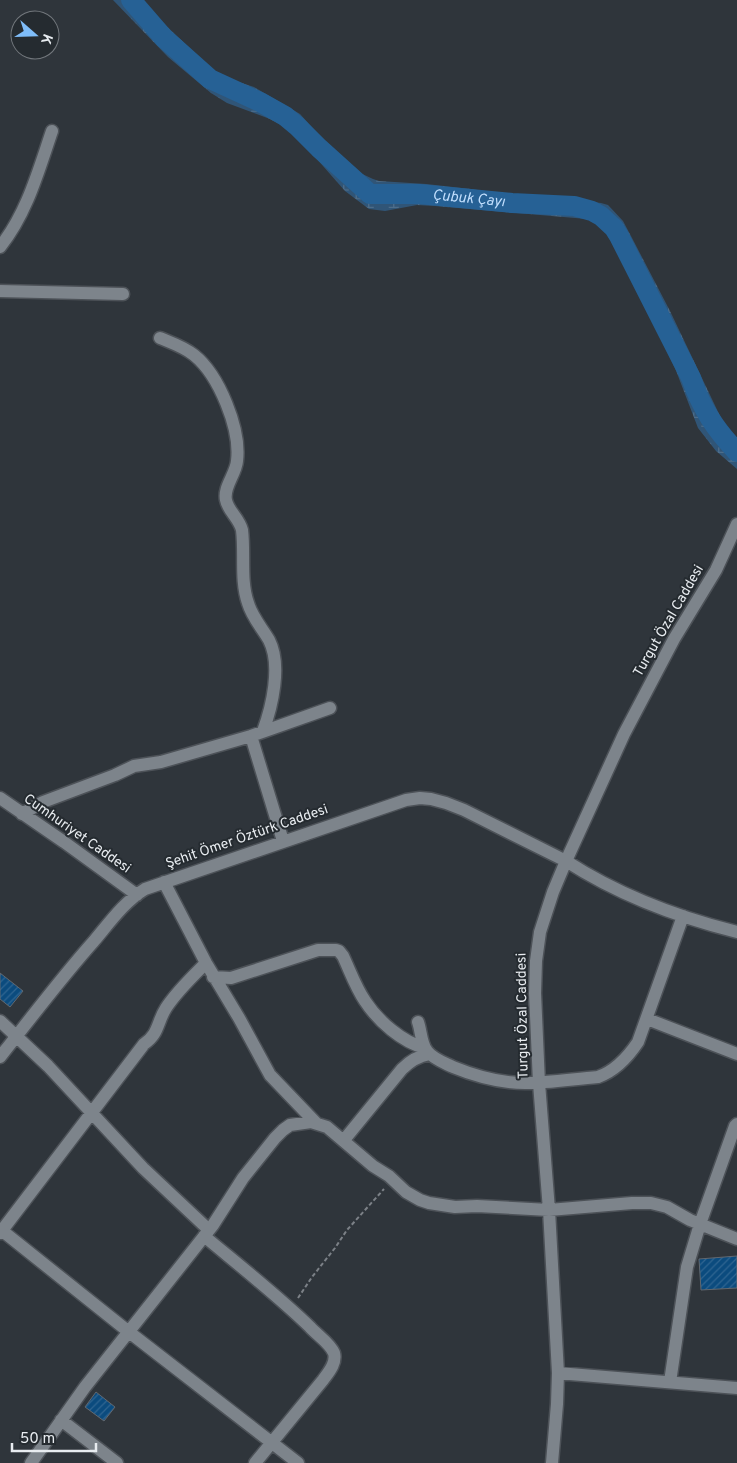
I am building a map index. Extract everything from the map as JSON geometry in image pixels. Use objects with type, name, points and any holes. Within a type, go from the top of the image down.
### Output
[{"type":"street","points":[[0,247],[10,234],[24,209],[52,132]]},
{"type":"street","points":[[0,291],[123,294]]},
{"type":"street","points":[[160,338],[195,355],[205,366],[225,400],[236,429],[238,447],[236,468],[226,493],[226,500],[230,510],[240,523],[242,530],[243,578],[247,603],[270,642],[274,660],[272,704],[257,733],[283,841]]},
{"type":"street","name":"Turgut Özal Caddesi","points":[[552,1463],[558,1373],[535,993],[536,954],[540,932],[553,892],[597,790],[674,639],[716,570],[737,524]]},
{"type":"street","points":[[22,814],[42,802],[134,766],[162,762],[330,708]]},
{"type":"street","name":"Cumhuriyet Caddesi","points":[[0,798],[79,852],[136,895]]},
{"type":"street","name":"Şehit Ömer Öztürk Caddesi","points":[[0,1057],[120,910],[145,889],[398,802],[420,798],[432,799],[464,810],[618,889],[656,906],[737,932]]},
{"type":"street","points":[[164,882],[213,976],[239,1018],[270,1075],[316,1123]]},
{"type":"street","points":[[213,976],[231,978],[318,950],[336,950],[343,956],[365,1001],[373,1011],[396,1032],[454,1067],[488,1078],[523,1083],[598,1077],[607,1074],[631,1052],[638,1042],[683,916]]},
{"type":"street","points":[[206,963],[167,1006],[155,1035],[144,1044],[1,1231],[298,1463]]},
{"type":"street","points":[[647,1019],[737,1054]]},
{"type":"street","points":[[0,1021],[48,1066],[206,1233],[291,1309],[330,1347],[334,1356],[332,1368],[255,1463]]},
{"type":"street","points":[[418,1022],[427,1051]]},
{"type":"street","points":[[344,1140],[402,1069],[427,1051]]},
{"type":"street","points":[[31,1463],[85,1387],[206,1233],[243,1178],[275,1138],[290,1125],[303,1122],[316,1123],[327,1127],[389,1176],[406,1192],[420,1200],[455,1207],[477,1206],[549,1210],[651,1203],[667,1207],[700,1224],[737,1239]]},
{"type":"street","points":[[670,1382],[687,1268],[700,1224],[737,1124]]},
{"type":"street","points":[[558,1373],[737,1388]]},
{"type":"street","points":[[61,1420],[117,1463]]},
{"type":"path","points":[[291,1309],[347,1230],[384,1189]]},
{"type":"green space","points":[[113,0],[143,0],[159,19],[217,74],[254,87],[300,114],[358,172],[373,179],[471,189],[537,199],[569,199],[608,205],[623,221],[670,311],[725,427],[737,441],[737,469],[716,451],[698,428],[675,368],[649,313],[603,228],[587,219],[435,206],[417,205],[385,211],[369,209],[345,191],[301,141],[286,128],[270,119],[227,103],[211,93],[168,57]]},
{"type":"building","points":[[0,973],[23,991],[10,1007],[0,999]]},
{"type":"building","points":[[737,1256],[737,1288],[701,1290],[699,1259]]},
{"type":"building","points":[[96,1392],[115,1407],[104,1421],[85,1407]]},
{"type":"waterway","name":"Çubuk Çayı","points":[[131,0],[164,38],[210,79],[285,116],[370,194],[419,194],[512,203],[574,206],[592,211],[601,216],[614,228],[619,236],[705,409],[716,427],[737,452]]}]
